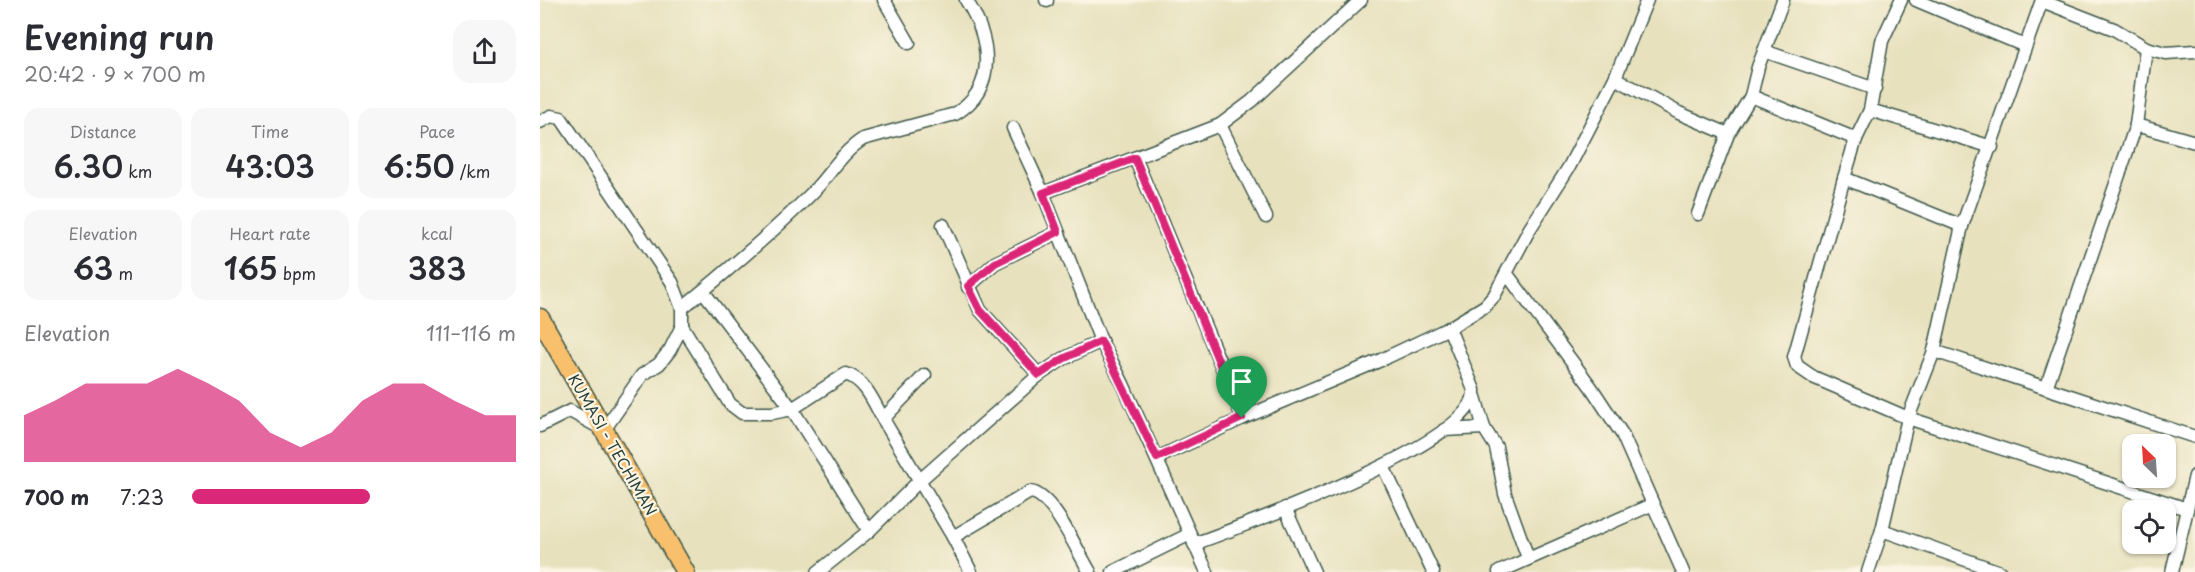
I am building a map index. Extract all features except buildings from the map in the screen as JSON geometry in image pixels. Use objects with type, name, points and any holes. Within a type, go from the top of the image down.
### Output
[{"type":"highway","name":"KUMASI - TECHIMAN","points":[[540,318],[685,572]]},
{"type":"street","points":[[884,0],[909,43]]},
{"type":"street","points":[[682,308],[755,248],[812,193],[850,147],[863,139],[955,114],[967,107],[981,88],[987,63],[984,37],[966,0]]},
{"type":"street","points":[[1043,193],[1220,125],[1252,101],[1361,0]]},
{"type":"street","points":[[1157,458],[1242,418],[1381,360],[1449,328],[1485,306],[1507,274],[1529,230],[1569,166],[1615,78],[1647,0]]},
{"type":"street","points":[[1698,214],[1728,134],[1751,96],[1764,51],[1783,0]]},
{"type":"street","points":[[1901,0],[1882,41],[1870,110],[1856,139],[1844,178],[1794,357],[1797,366],[1813,377],[1908,418],[2187,509]]},
{"type":"street","points":[[1916,0],[2025,45]]},
{"type":"street","points":[[1868,572],[1882,530],[1908,418],[1934,351],[1962,226],[1992,147],[2042,0],[2114,29],[2146,48],[2166,53],[2195,51]]},
{"type":"street","points":[[2046,388],[2136,125],[2146,48]]},
{"type":"street","points":[[1764,51],[1875,89]]},
{"type":"street","points":[[1615,78],[1678,113],[1728,134]]},
{"type":"street","points":[[1751,96],[1856,139]]},
{"type":"street","points":[[1870,110],[1992,147]]},
{"type":"street","points":[[540,122],[551,116],[561,118],[672,282],[682,308],[682,326],[670,350],[659,364],[642,375],[604,430],[570,411],[540,426]]},
{"type":"street","points":[[1220,125],[1266,217]]},
{"type":"street","points":[[2136,125],[2195,142]]},
{"type":"street","points":[[1013,128],[1043,193],[1101,341],[1157,458],[1207,572]]},
{"type":"street","points":[[1135,158],[1242,418]]},
{"type":"street","points":[[1844,178],[1962,226]]},
{"type":"street","points":[[943,225],[955,247],[968,286],[980,310],[1039,375]]},
{"type":"street","points":[[968,286],[995,263],[1058,232]]},
{"type":"street","points":[[1507,274],[1622,434],[1651,505],[1683,572]]},
{"type":"street","points":[[703,291],[792,409],[869,531]]},
{"type":"street","points":[[682,326],[730,404],[742,413],[772,413],[792,409],[846,374],[857,378],[864,385],[971,572]]},
{"type":"street","points":[[1449,328],[1484,428],[1496,447],[1505,494],[1528,558]]},
{"type":"street","points":[[818,572],[837,567],[919,481],[1039,375],[1063,359],[1101,341]]},
{"type":"street","points":[[1934,351],[2195,437]]},
{"type":"street","points":[[883,419],[925,375]]},
{"type":"street","points":[[1113,572],[1192,539],[1285,508],[1383,466],[1430,441],[1464,413],[1475,397]]},
{"type":"street","points":[[1444,430],[1484,428]]},
{"type":"street","points":[[1383,466],[1433,572]]},
{"type":"street","points":[[2172,572],[2195,476]]},
{"type":"street","points":[[953,537],[1030,492],[1037,492],[1048,502],[1090,572]]},
{"type":"street","points":[[1499,572],[1651,505]]},
{"type":"street","points":[[1285,508],[1314,572]]},
{"type":"street","points":[[1882,530],[2000,572]]},
{"type":"route","points":[[1135,158],[1242,418],[1157,458],[1101,341],[1063,359],[1039,375],[980,310],[968,286],[995,263],[1058,232],[1043,193],[1135,158]]}]
